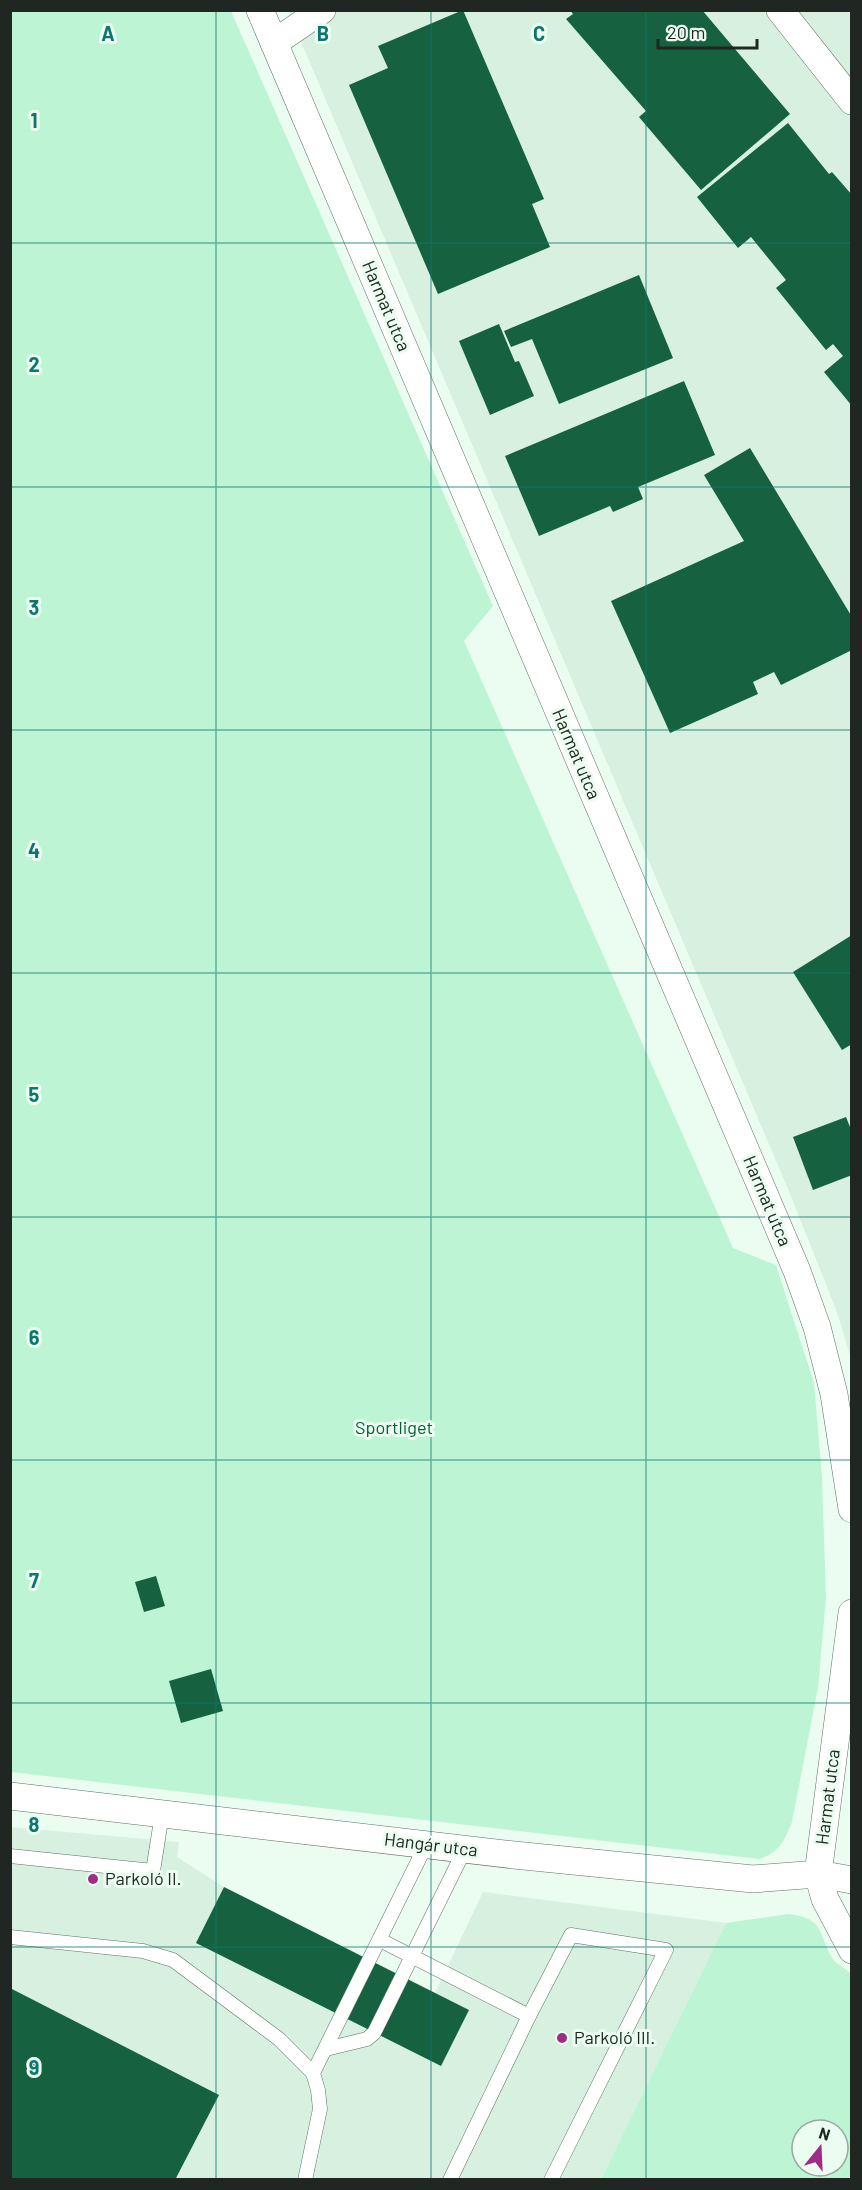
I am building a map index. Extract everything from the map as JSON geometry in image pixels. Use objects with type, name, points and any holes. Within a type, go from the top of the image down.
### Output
[{"type":"street","name":"Harmat utca","points":[[260,10],[797,1271],[817,1327],[832,1385],[852,1509]]},
{"type":"street","points":[[274,44],[322,10]]},
{"type":"street","points":[[780,10],[852,100]]},
{"type":"street","name":"Harmat utca","points":[[818,1874],[852,1613]]},
{"type":"street","name":"Hangár utca","points":[[10,1796],[426,1845],[753,1879],[818,1874],[852,1880]]},
{"type":"street","points":[[818,1874],[825,1899],[852,1950]]},
{"type":"lane","points":[[10,1856],[153,1871],[162,1814]]},
{"type":"lane","points":[[313,2073],[426,1845]]},
{"type":"lane","points":[[326,2049],[367,2039],[374,2033],[465,1849]]},
{"type":"lane","points":[[450,2180],[571,1935],[666,1950],[551,2180]]},
{"type":"lane","points":[[10,1937],[143,1952],[173,1960],[279,2039],[313,2073],[320,2109],[305,2180]]},
{"type":"lane","points":[[380,1940],[529,2016]]},
{"type":"shaded area","points":[[288,11],[851,11],[851,1359],[837,1312],[788,1189]]},
{"type":"shaded area","points":[[10,1827],[179,1842],[177,1857],[224,1887],[435,1993],[483,1892],[726,1923],[601,2179],[11,2179]]},
{"type":"green space","name":"Sportliget","points":[[11,11],[231,11],[493,606],[464,641],[733,1248],[776,1265],[814,1383],[822,1477],[826,1598],[818,1688],[792,1822],[780,1845],[772,1853],[759,1859],[11,1772]]},
{"type":"green space","points":[[789,1914],[809,1919],[819,1929],[833,1959],[851,1974],[851,2179],[601,2179],[726,1923]]},
{"type":"building","points":[[463,10],[544,199],[532,204],[550,247],[438,294],[349,85],[388,68],[378,46]]},
{"type":"building","points":[[570,10],[702,10],[790,114],[701,190],[639,117],[646,111],[566,19],[573,14]]},
{"type":"building","points":[[788,123],[829,174],[832,172],[852,195],[852,406],[824,372],[843,356],[833,344],[826,350],[776,288],[786,280],[751,237],[738,248],[697,197]]},
{"type":"building","points":[[639,275],[673,358],[559,404],[532,339],[511,347],[504,331]]},
{"type":"building","points":[[499,324],[515,362],[519,361],[534,396],[490,415],[459,341]]},
{"type":"building","points":[[684,381],[715,455],[638,487],[643,499],[613,512],[610,506],[539,536],[505,456]]},
{"type":"building","points":[[750,448],[852,617],[852,650],[781,685],[774,672],[753,682],[758,694],[670,733],[611,601],[744,541],[704,475]]},
{"type":"building","points":[[852,935],[852,1044],[842,1050],[793,972]]},
{"type":"building","points":[[846,1117],[852,1132],[852,1175],[813,1190],[793,1137]]},
{"type":"building","points":[[156,1576],[165,1606],[144,1612],[135,1582]]},
{"type":"building","points":[[211,1669],[223,1711],[181,1723],[169,1681]]},
{"type":"building","points":[[224,1887],[469,2010],[441,2066],[196,1943]]},
{"type":"building","points":[[10,1988],[219,2095],[175,2180],[10,2180]]},
{"type":"place","name":"Parkoló II.","points":[[93,1879]]},
{"type":"place","name":"Parkoló III.","points":[[562,2038]]}]
